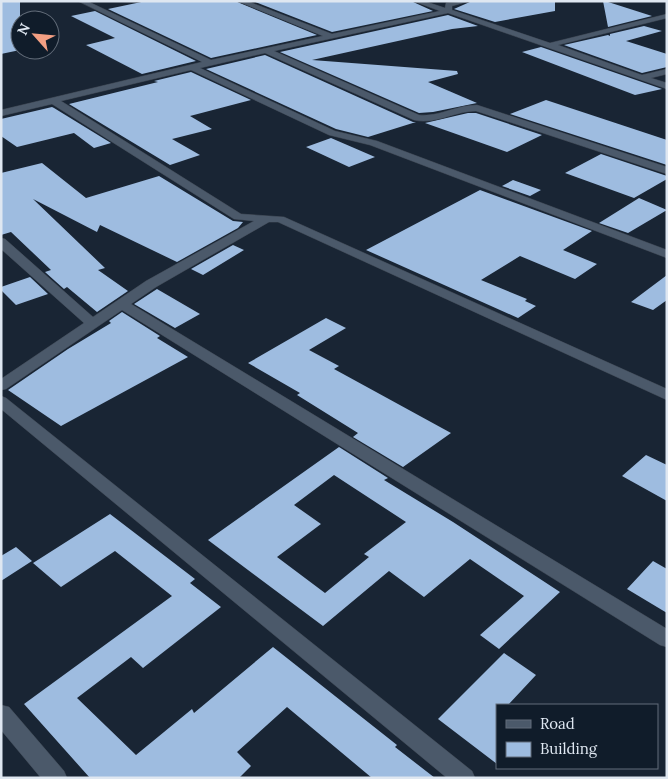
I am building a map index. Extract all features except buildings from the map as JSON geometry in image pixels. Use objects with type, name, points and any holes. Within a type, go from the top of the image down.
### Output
[{"type":"street","points":[[81,1],[210,63]]},
{"type":"street","points":[[240,1],[332,37]]},
{"type":"street","points":[[416,1],[667,86]]},
{"type":"street","points":[[448,11],[449,5],[467,1]]},
{"type":"street","points":[[1,113],[192,67],[448,11]]},
{"type":"street","points":[[550,45],[667,16]]},
{"type":"street","points":[[267,51],[417,118],[426,118],[468,108],[476,108],[667,171]]},
{"type":"street","points":[[192,67],[332,133],[373,143],[667,254]]},
{"type":"street","points":[[644,77],[667,71]]},
{"type":"street","points":[[52,100],[238,217],[280,219],[667,395]]},
{"type":"street","points":[[1,386],[124,305],[151,284],[268,218]]},
{"type":"street","points":[[1,242],[93,324]]},
{"type":"street","points":[[124,305],[667,639]]},
{"type":"street","points":[[1,400],[464,778]]},
{"type":"street","points":[[1,714],[56,778]]}]
